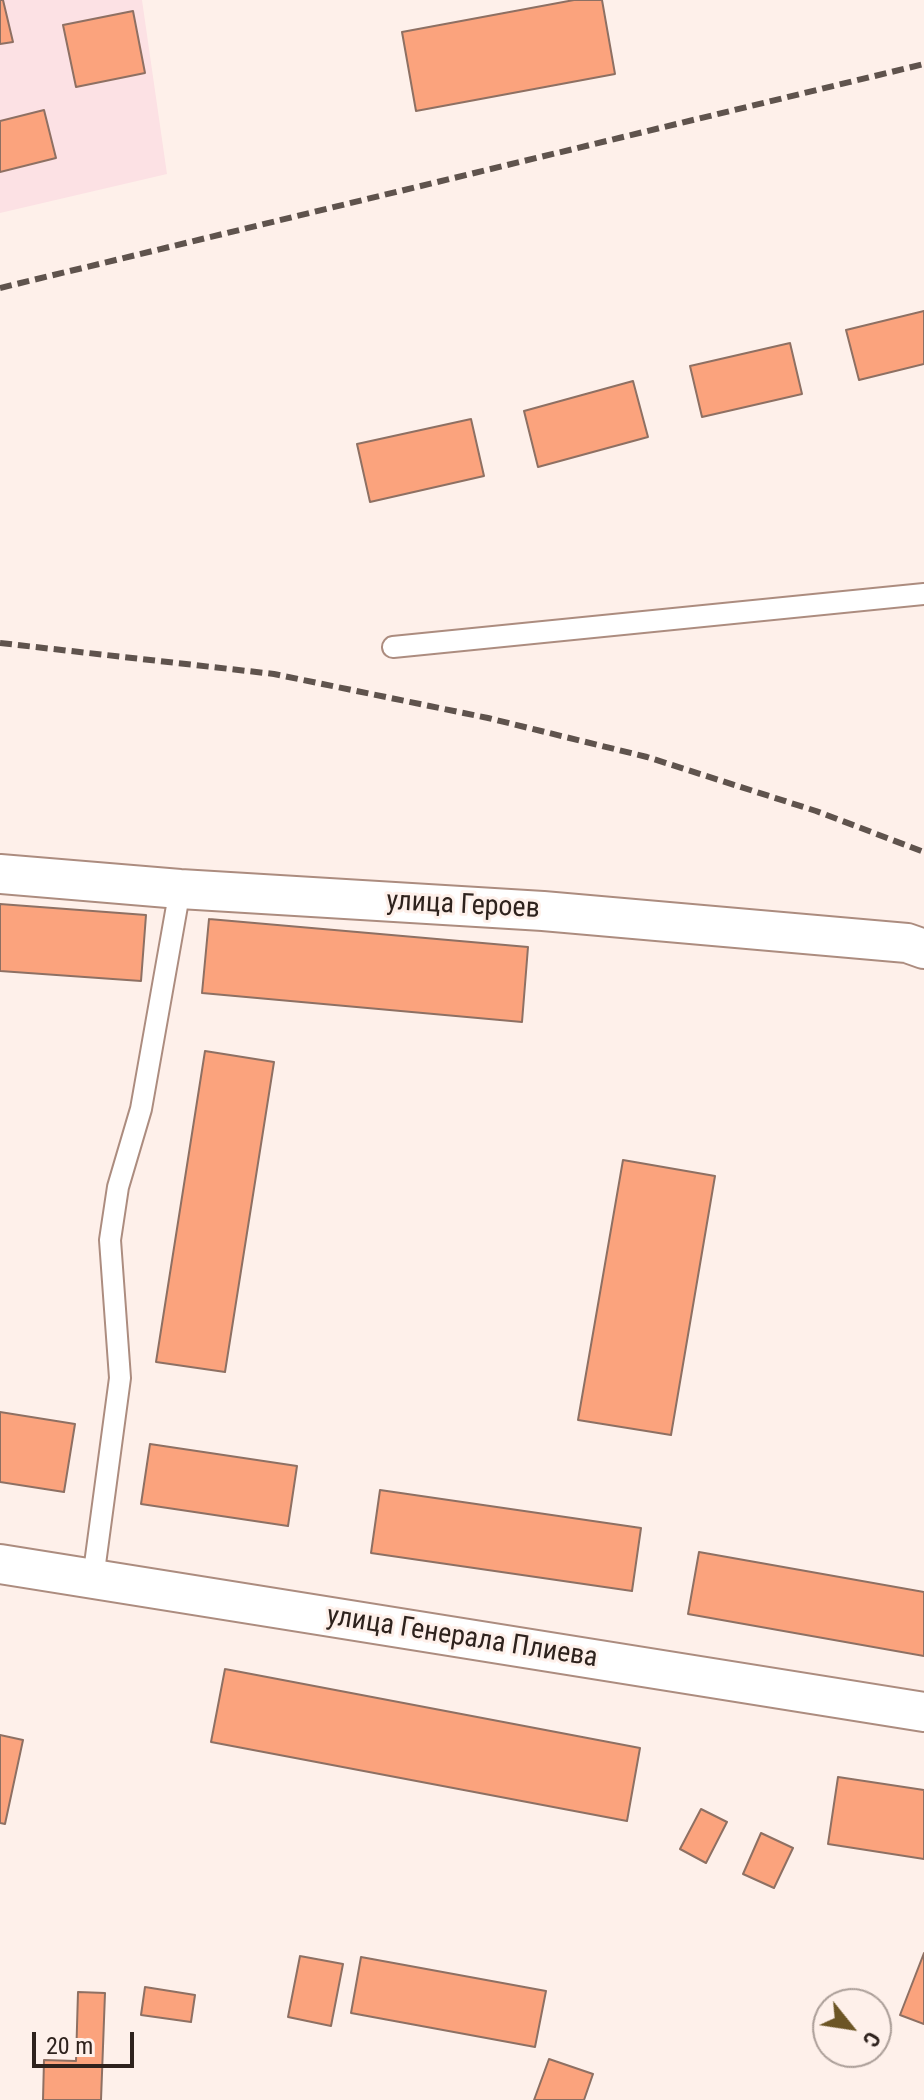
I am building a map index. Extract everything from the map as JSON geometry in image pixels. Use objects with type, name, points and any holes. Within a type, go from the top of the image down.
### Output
[{"type":"street","name":"улица Героев","points":[[0,874],[180,889],[543,911],[907,943],[924,949]]},
{"type":"street","name":"улица Генерала Плиева","points":[[0,1564],[924,1712]]},
{"type":"lane","points":[[393,647],[924,594]]},
{"type":"lane","points":[[93,1579],[120,1378],[110,1240],[118,1187],[141,1109],[180,889]]},
{"type":"shaded area","points":[[0,0],[142,0],[167,174],[0,213]]},
{"type":"building","points":[[0,0],[3,0],[13,42],[0,44]]},
{"type":"building","points":[[574,0],[602,0],[615,74],[416,111],[402,32]]},
{"type":"building","points":[[133,11],[145,73],[76,87],[63,25]]},
{"type":"building","points":[[44,110],[56,158],[0,172],[0,121]]},
{"type":"building","points":[[924,311],[924,364],[859,380],[846,330]]},
{"type":"building","points":[[790,343],[802,394],[702,417],[690,366]]},
{"type":"building","points":[[633,381],[648,437],[538,467],[524,411]]},
{"type":"building","points":[[471,419],[484,476],[370,502],[357,444]]},
{"type":"building","points":[[0,904],[146,915],[141,981],[0,971]]},
{"type":"building","points":[[209,919],[528,947],[522,1022],[202,993]]},
{"type":"building","points":[[205,1051],[274,1062],[225,1372],[156,1362]]},
{"type":"building","points":[[623,1160],[715,1176],[671,1435],[578,1420]]},
{"type":"building","points":[[0,1412],[75,1424],[64,1492],[0,1482]]},
{"type":"building","points":[[150,1444],[297,1466],[288,1526],[141,1504]]},
{"type":"building","points":[[380,1490],[641,1528],[632,1591],[371,1553]]},
{"type":"building","points":[[699,1552],[924,1592],[924,1656],[688,1614]]},
{"type":"building","points":[[225,1669],[640,1748],[627,1821],[211,1742]]},
{"type":"building","points":[[0,1735],[23,1740],[5,1824],[0,1823]]},
{"type":"building","points":[[838,1777],[924,1790],[924,1859],[828,1844]]},
{"type":"building","points":[[701,1809],[727,1822],[706,1863],[680,1849]]},
{"type":"building","points":[[761,1833],[793,1848],[774,1888],[743,1874]]},
{"type":"building","points":[[924,1953],[924,2024],[900,2015]]},
{"type":"building","points":[[300,1956],[343,1964],[331,2026],[288,2017]]},
{"type":"building","points":[[361,1957],[546,1991],[535,2047],[351,2013]]},
{"type":"building","points":[[145,1987],[195,1995],[191,2022],[141,2015]]},
{"type":"building","points":[[78,1992],[105,1993],[101,2100],[43,2100],[44,2060],[76,2061]]},
{"type":"building","points":[[549,2059],[593,2074],[584,2100],[534,2100]]},
{"type":"railway","points":[[0,288],[924,64]]},
{"type":"railway","points":[[0,643],[274,674],[488,718],[647,757],[816,811],[924,852]]}]
